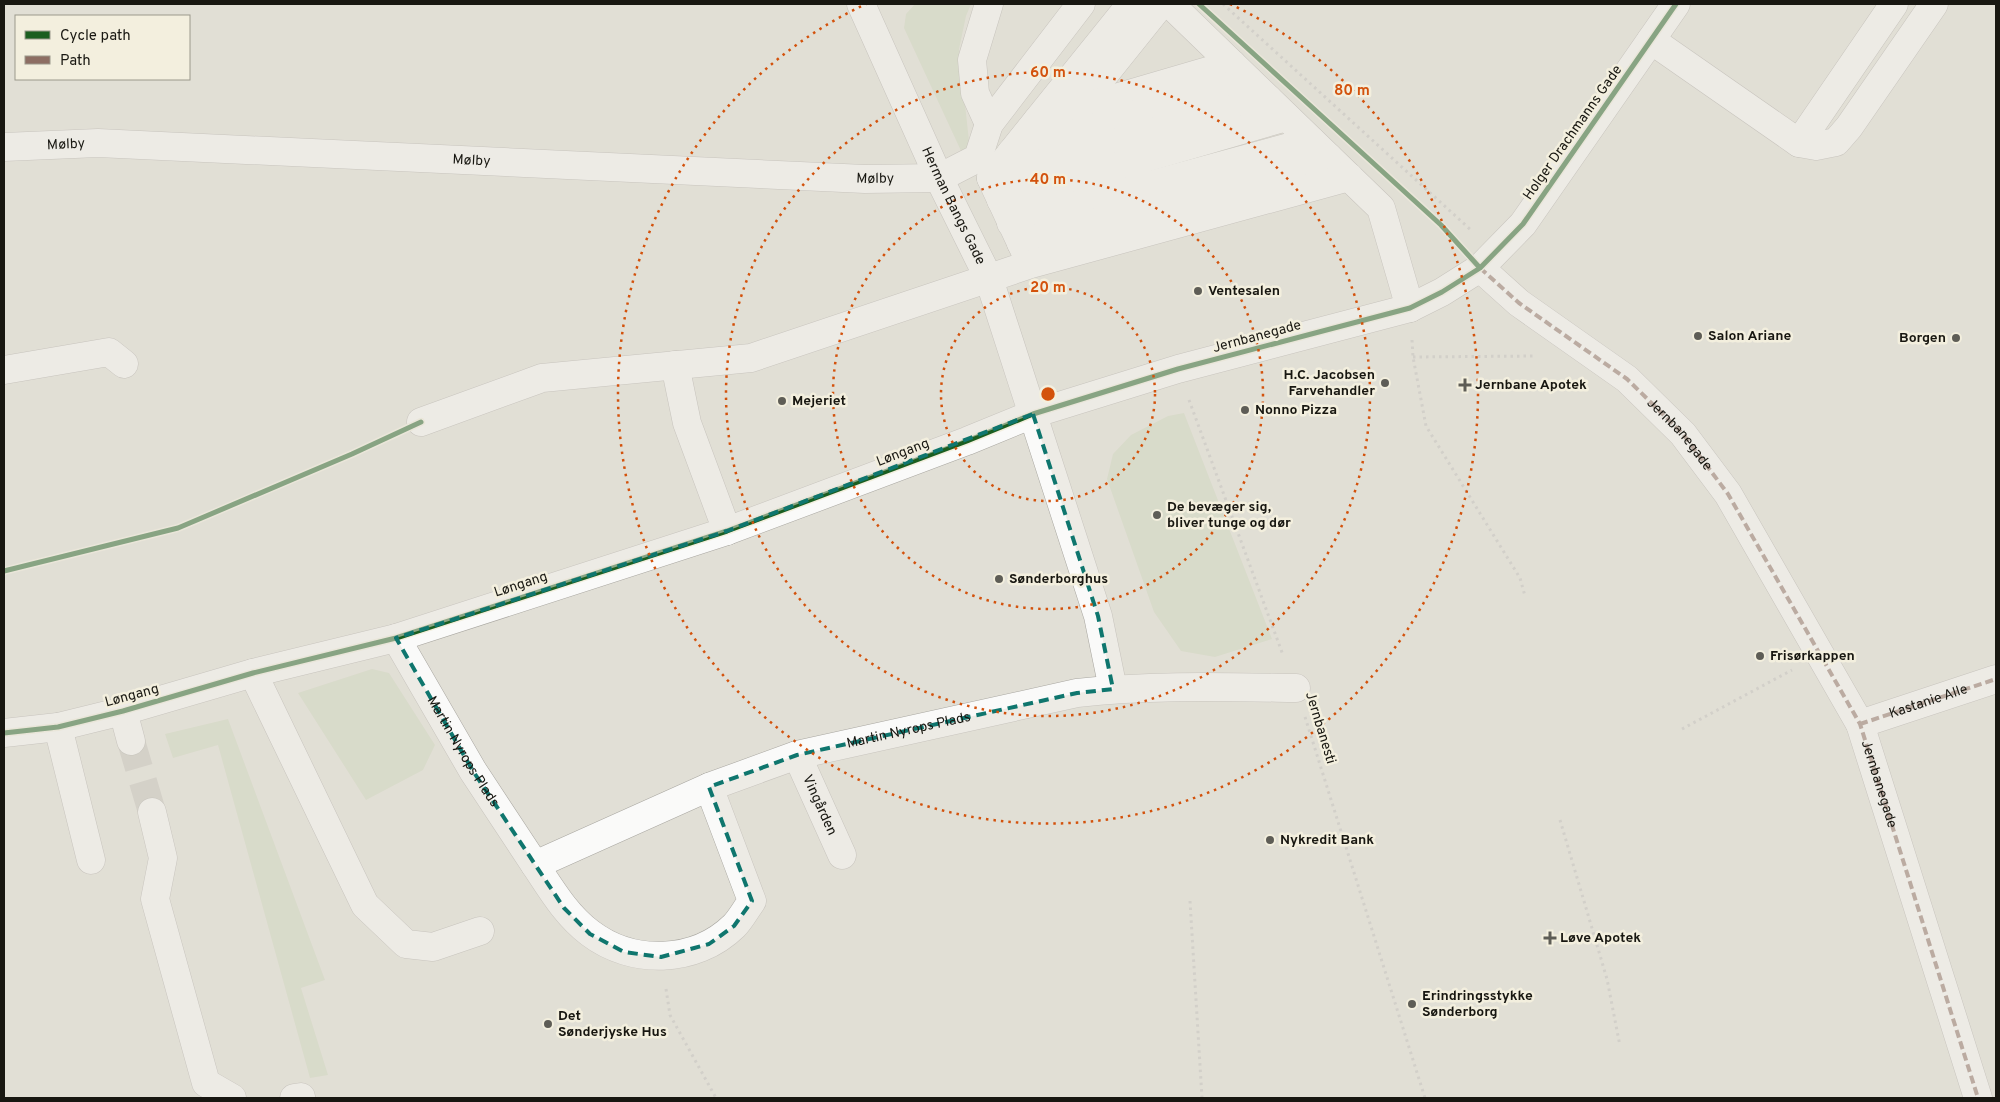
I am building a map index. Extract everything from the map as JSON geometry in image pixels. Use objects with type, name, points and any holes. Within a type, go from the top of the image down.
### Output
[{"type":"street","name":"Herman Bangs Gade","points":[[861,4],[939,178],[989,280],[1033,414]]},
{"type":"street","points":[[989,4],[972,60],[975,93],[989,124]]},
{"type":"street","points":[[939,178],[978,158],[989,124],[1081,4]]},
{"type":"street","points":[[421,422],[542,378],[751,358],[989,280],[1011,222],[1011,153],[1131,4]]},
{"type":"street","points":[[1076,110],[1162,4]]},
{"type":"street","points":[[1170,4],[1381,208],[1410,308]]},
{"type":"street","name":"Holger Drachmanns Gade","points":[[1480,268],[1523,224],[1676,4]]},
{"type":"street","points":[[1800,143],[1894,4]]},
{"type":"street","points":[[1652,40],[1800,143],[1816,146],[1836,142],[1849,127],[1934,4]]},
{"type":"street","points":[[1037,121],[1076,110],[1240,72]]},
{"type":"street","points":[[1011,153],[1240,72]]},
{"type":"street","points":[[1011,222],[1277,108]]},
{"type":"street","name":"Mølby","points":[[4,147],[98,143],[865,179],[939,178]]},
{"type":"street","points":[[1011,222],[1320,149]]},
{"type":"street","points":[[1011,222],[1349,177]]},
{"type":"street","name":"Jernbanegade","points":[[1033,414],[1178,369],[1410,308],[1442,292],[1480,268],[1519,303],[1627,379],[1683,434],[1728,494],[1860,724],[1978,1098]]},
{"type":"street","points":[[4,370],[109,352],[124,364]]},
{"type":"street","points":[[675,365],[687,423],[728,531]]},
{"type":"street","points":[[1033,414],[1098,616],[1113,689]]},
{"type":"street","name":"Løngang","points":[[4,733],[58,727],[123,711],[253,673],[396,638],[728,531],[967,441],[1033,414]]},
{"type":"street","name":"Martin Nyrops Plads","points":[[396,638],[472,771],[564,908],[590,934],[624,952],[661,957],[680,955],[709,944],[734,926],[752,901],[709,787]]},
{"type":"street","points":[[253,673],[365,905],[406,944],[433,947],[480,931]]},
{"type":"street","name":"Kastanie Alle","points":[[1860,724],[1996,679]]},
{"type":"street","name":"Martin Nyrops Plads","points":[[535,865],[709,787],[797,755],[1077,693],[1113,689],[1166,687],[1296,688]]},
{"type":"street","points":[[123,711],[131,740]]},
{"type":"street","points":[[58,727],[91,860]]},
{"type":"street","name":"Vingården","points":[[797,755],[842,855]]},
{"type":"street","points":[[152,812],[163,858],[155,899],[206,1083],[232,1098]]},
{"type":"path","points":[[1223,4],[1477,235]]},
{"type":"path","points":[[1410,308],[1413,357],[1426,426],[1520,578],[1525,596]]},
{"type":"path","points":[[1413,357],[1537,356]]},
{"type":"path","points":[[1682,730],[1821,655]]},
{"type":"path","points":[[1560,820],[1608,980],[1620,1046]]},
{"type":"path","points":[[1190,901],[1202,1098]]},
{"type":"path","points":[[661,957],[670,1015],[716,1098]]},
{"type":"highlighted area","points":[[1033,414],[1098,616],[1113,689],[1077,693],[797,755],[709,787],[752,901],[734,926],[709,944],[661,957],[624,952],[590,934],[564,908],[473,771],[396,638],[727,531]]},
{"type":"green space","points":[[915,4],[971,4],[966,16],[959,49],[969,141],[968,149],[962,153],[904,28],[906,14]]},
{"type":"green space","points":[[1184,413],[1272,639],[1215,657],[1181,651],[1154,612],[1107,479],[1113,454],[1131,435],[1168,416]]},
{"type":"green space","points":[[372,669],[389,673],[435,745],[423,770],[366,800],[298,693]]},
{"type":"green space","points":[[228,719],[325,980],[301,988],[328,1075],[310,1078],[218,745],[173,758],[165,734]]},
{"type":"tunnel","points":[[131,741],[152,812]]},
{"type":"marked path","points":[[1480,268],[1519,303],[1627,379],[1683,434],[1728,494],[1860,724],[1978,1098]]},
{"type":"marked path","points":[[1860,724],[1996,679]]},
{"type":"cycle path","points":[[1199,4],[1441,225],[1480,268]]},
{"type":"cycle path","points":[[4,733],[58,727],[123,711],[253,673],[396,638],[727,531],[967,441],[1033,414],[1178,369],[1410,308],[1442,292],[1480,268],[1523,224],[1676,4]]},
{"type":"cycle path","points":[[4,571],[178,528],[352,454],[421,422]]},
{"type":"place","name":"Ventesalen","points":[[1198,291]]},
{"type":"place","name":"Salon Ariane","points":[[1698,336]]},
{"type":"place","name":"Borgen","points":[[1956,338]]},
{"type":"place","name":"H.C. Jacobsen Farvehandler","points":[[1385,383]]},
{"type":"place","name":"Jernbane Apotek","points":[[1465,385]]},
{"type":"place","name":"Mejeriet","points":[[782,401]]},
{"type":"place","name":"Nonno Pizza","points":[[1245,410]]},
{"type":"place","name":"De bevæger sig, bliver tunge og dør","points":[[1157,515]]},
{"type":"place","name":"Sønderborghus","points":[[999,579]]},
{"type":"place","name":"Frisørkappen","points":[[1760,656]]},
{"type":"place","name":"Nykredit Bank","points":[[1270,840]]},
{"type":"place","name":"Løve Apotek","points":[[1550,938]]},
{"type":"place","name":"Erindringsstykke Sønderborg","points":[[1412,1004]]},
{"type":"place","name":"Det Sønderjyske Hus","points":[[548,1024]]}]
